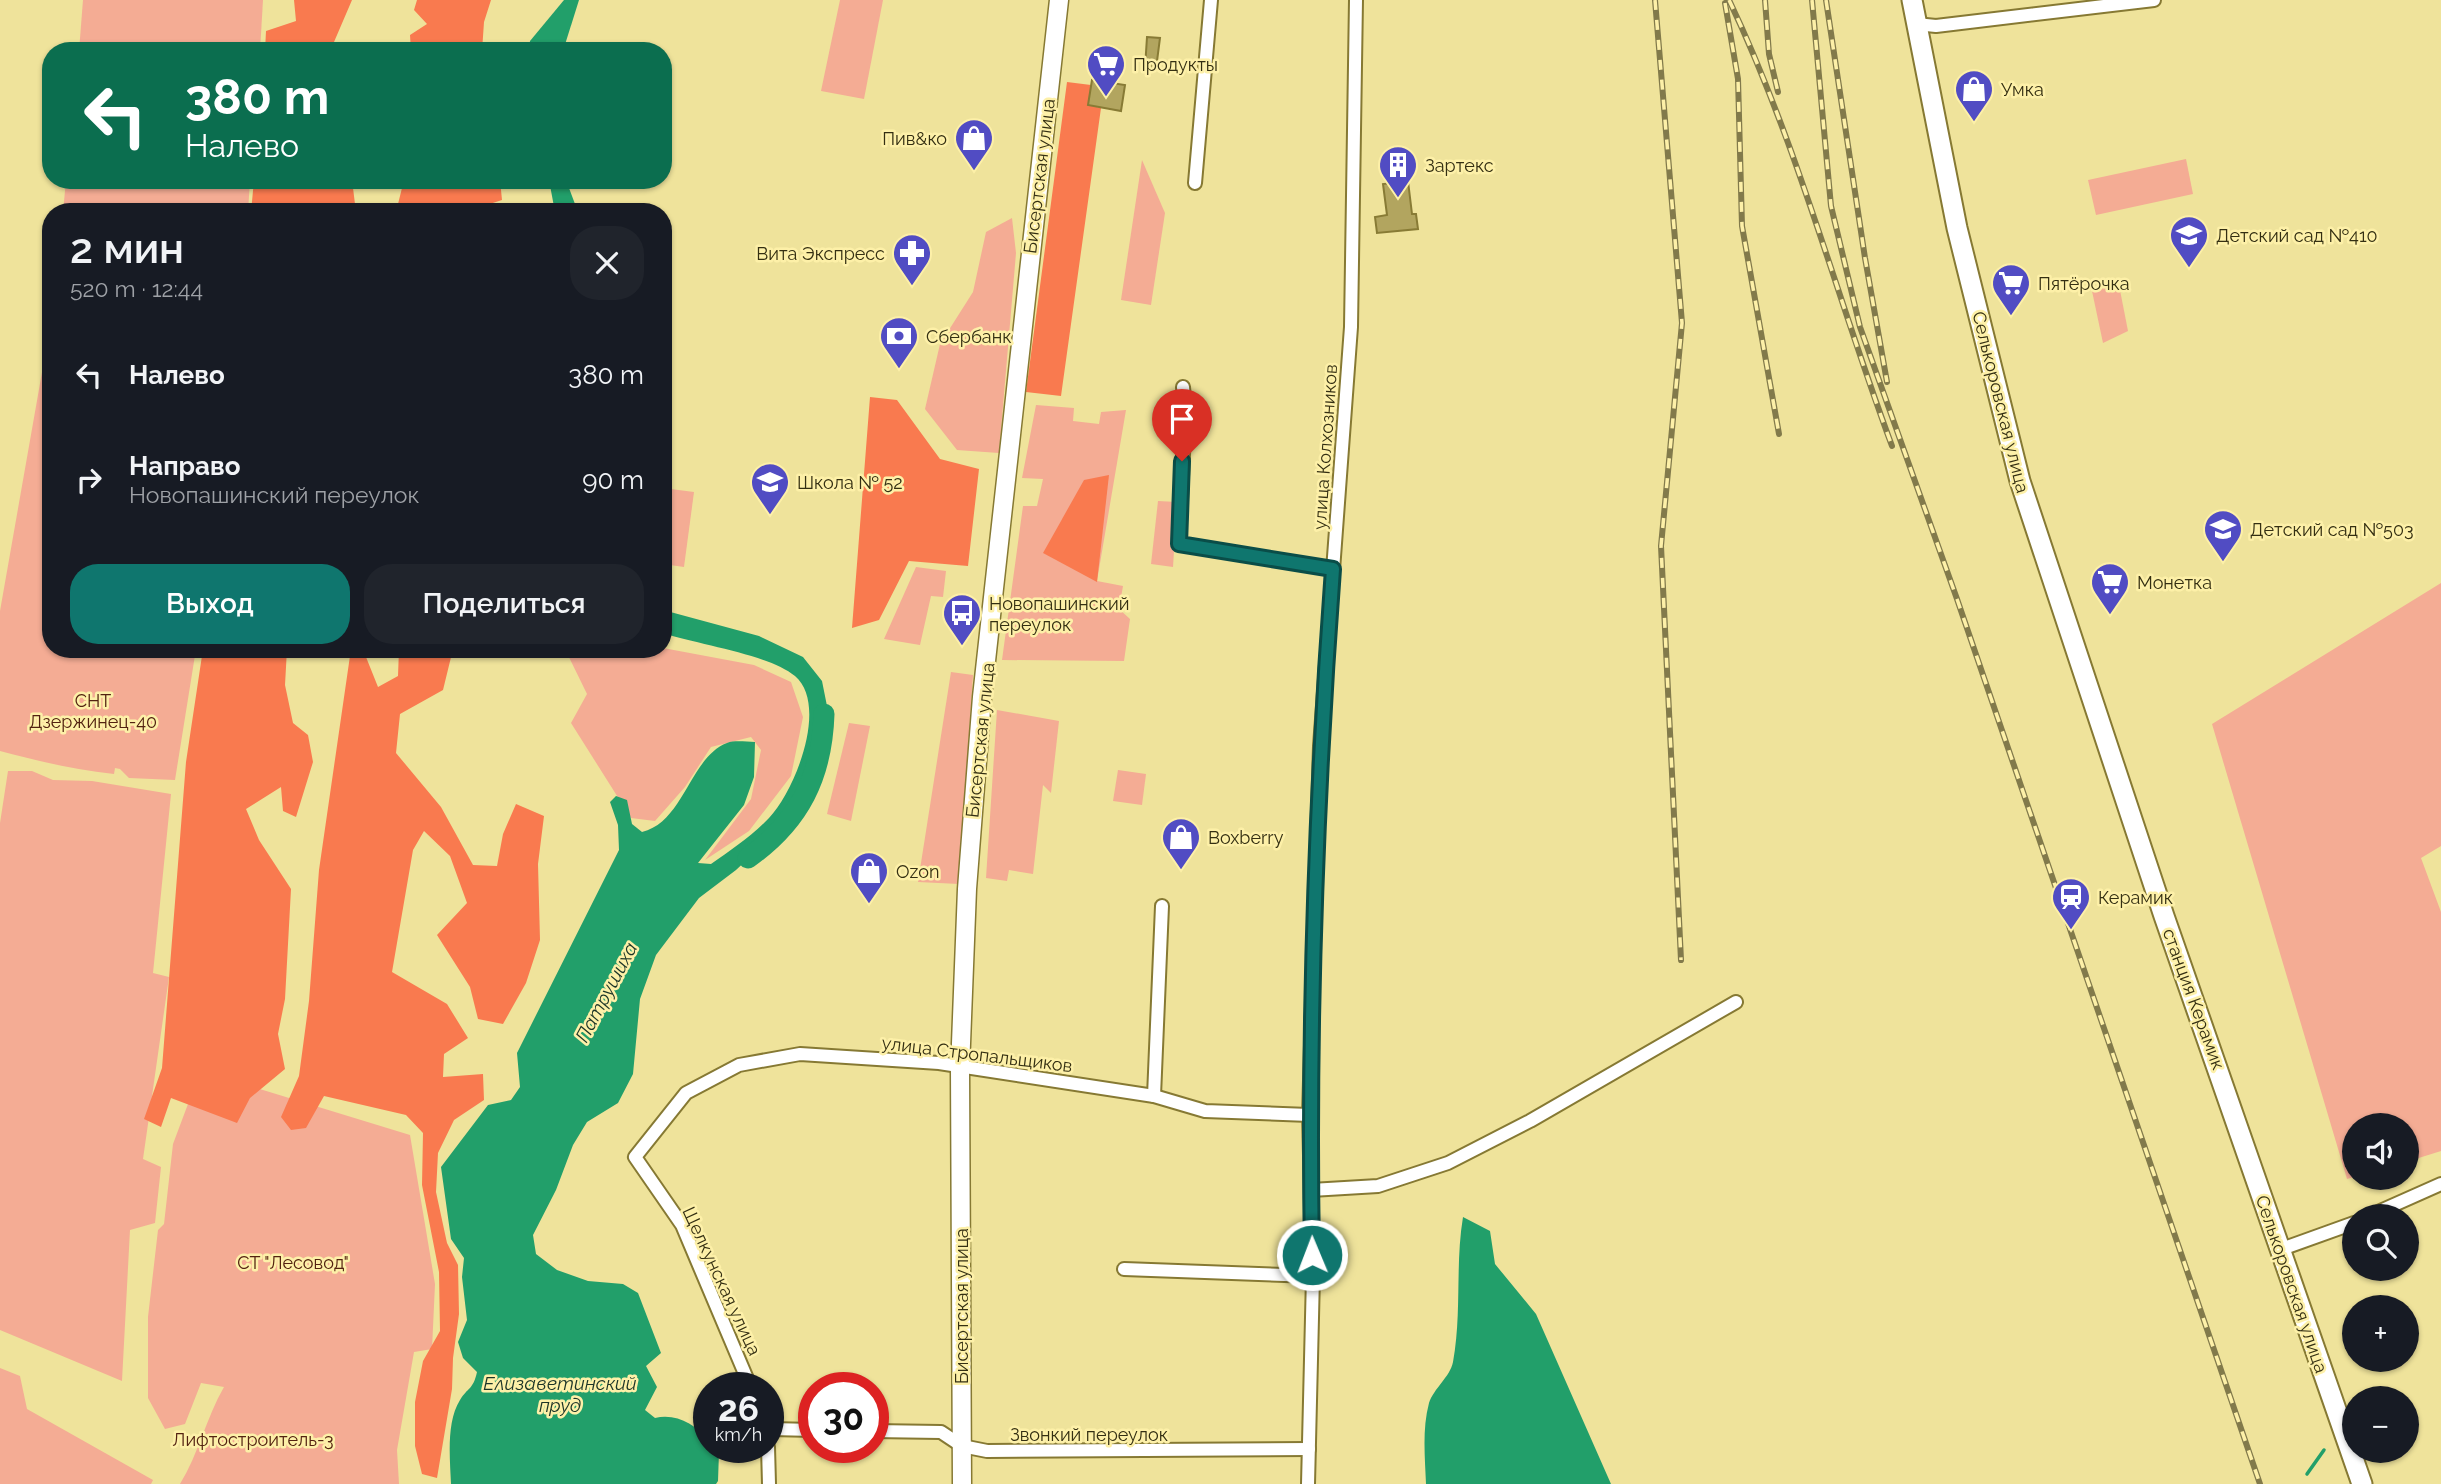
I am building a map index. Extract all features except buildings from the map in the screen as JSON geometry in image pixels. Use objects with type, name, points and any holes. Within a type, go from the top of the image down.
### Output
[{"type":"main road","name":"Бисертская улица","points":[[962,1484],[960,1069],[967,889],[982,700],[1059,0]]},
{"type":"main road","name":"Селькоровская улица","points":[[1912,0],[1957,228],[2020,481],[2124,796]]},
{"type":"main road","name":"станция Керамик","points":[[2124,796],[2239,1123]]},
{"type":"main road","name":"Селькоровская улица","points":[[2239,1123],[2279,1250],[2362,1484]]},
{"type":"street","points":[[1195,183],[1211,0]]},
{"type":"street","name":"улица Колхозников","points":[[1308,1484],[1312,1276],[1309,1115],[1320,746],[1351,327],[1356,0]]},
{"type":"street","points":[[1916,24],[1936,26],[2154,0]]},
{"type":"street","points":[[1183,387],[1185,410],[1179,544],[1333,569]]},
{"type":"street","points":[[1154,1096],[1162,906]]},
{"type":"street","points":[[1311,1190],[1378,1186],[1448,1163],[1530,1121],[1736,1002]]},
{"type":"street","name":"улица Стропальщиков","points":[[635,1157],[686,1093],[739,1065],[800,1054],[939,1063],[960,1069],[1154,1096],[1205,1111],[1309,1115]]},
{"type":"street","name":"Щелкунская улица","points":[[635,1157],[682,1225],[744,1372]]},
{"type":"street","points":[[2396,1204],[2441,1184]]},
{"type":"street","points":[[2279,1250],[2342,1227]]},
{"type":"street","points":[[1124,1269],[1312,1276]]},
{"type":"street","name":"Звонкий переулок","points":[[889,1431],[941,1432],[961,1446],[987,1451],[1309,1449]]},
{"type":"street","points":[[768,1463],[769,1484]]},
{"type":"green space","points":[[83,0],[263,0],[261,42],[80,42]]},
{"type":"green space","points":[[840,0],[883,0],[864,99],[821,91]]},
{"type":"green space","points":[[2186,159],[2193,194],[2096,215],[2088,180]]},
{"type":"green space","points":[[1142,160],[1165,213],[1151,305],[1121,300]]},
{"type":"green space","points":[[65,189],[249,189],[249,203],[64,203]]},
{"type":"green space","points":[[1012,218],[1016,253],[999,453],[957,450],[925,409],[940,344],[973,292],[986,232]]},
{"type":"green space","points":[[2119,285],[2128,331],[2103,343],[2092,291]]},
{"type":"green space","name":"СНТ Дзержинец-40","points":[[42,372],[42,658],[195,658],[175,780],[129,778],[120,769],[115,768],[114,774],[85,770],[0,751],[0,611]]},
{"type":"green space","points":[[1036,405],[1074,408],[1073,421],[1099,424],[1101,412],[1126,410],[1097,581],[1123,586],[1119,609],[1130,619],[1124,661],[1002,660],[1023,506],[1037,506],[1043,479],[1022,478]]},
{"type":"green space","points":[[672,489],[694,492],[684,567],[672,565]]},
{"type":"green space","points":[[1158,501],[1177,502],[1173,567],[1151,564]]},
{"type":"green space","points":[[916,567],[946,571],[943,597],[931,596],[920,645],[884,639]]},
{"type":"green space","points":[[2441,583],[2441,846],[2421,858],[2441,912],[2441,1151],[2419,1158],[2419,1113],[2342,1113],[2342,1162],[2212,724]]},
{"type":"green space","points":[[672,650],[754,665],[791,682],[803,717],[791,776],[749,831],[705,860],[751,799],[761,750],[751,737],[711,747],[685,787],[655,821],[631,818],[571,723],[587,694],[569,658],[672,658]]},
{"type":"green space","points":[[951,672],[973,675],[959,884],[918,882]]},
{"type":"green space","points":[[997,710],[1059,721],[1051,793],[1043,785],[1033,874],[1009,870],[1007,881],[986,878]]},
{"type":"green space","points":[[849,723],[870,726],[851,821],[827,814]]},
{"type":"green space","points":[[1118,770],[1146,774],[1142,805],[1113,801]]},
{"type":"green space","points":[[8,771],[32,771],[53,780],[92,781],[171,794],[153,973],[169,977],[143,1159],[161,1167],[155,1223],[130,1230],[122,1381],[0,1330],[0,823]]},
{"type":"green space","name":"СТ \"Лесовод\"","points":[[240,1083],[410,1135],[435,1284],[432,1349],[414,1352],[397,1450],[399,1484],[180,1484],[224,1387],[201,1383],[185,1424],[165,1429],[148,1398],[148,1317],[158,1230],[164,1224],[173,1144],[194,1088]]},
{"type":"green space","points":[[0,1368],[20,1376],[27,1409],[153,1480],[151,1484],[0,1484]]},
{"type":"shaded area","points":[[294,0],[352,0],[334,42],[265,42],[266,31],[296,21]]},
{"type":"shaded area","points":[[417,0],[491,0],[484,22],[483,42],[410,42],[410,35],[427,24],[414,10]]},
{"type":"shaded area","points":[[1067,82],[1091,85],[1088,105],[1101,108],[1061,396],[1026,392]]},
{"type":"shaded area","points":[[253,189],[353,189],[355,203],[252,203]]},
{"type":"shaded area","points":[[402,189],[501,189],[502,200],[493,203],[398,203]]},
{"type":"shaded area","points":[[870,397],[897,400],[940,459],[979,469],[968,566],[909,561],[879,620],[852,628]]},
{"type":"shaded area","points":[[1109,475],[1097,582],[1043,553],[1084,480]]},
{"type":"shaded area","points":[[202,658],[286,658],[285,685],[293,723],[308,735],[313,762],[296,817],[283,811],[281,787],[246,809],[259,840],[291,889],[285,999],[278,1034],[285,1069],[250,1098],[237,1123],[171,1098],[161,1127],[144,1119],[162,1068],[186,762]]},
{"type":"shaded area","points":[[350,658],[366,658],[378,687],[398,676],[399,658],[451,658],[443,690],[400,714],[396,753],[441,807],[473,865],[497,866],[503,834],[516,804],[544,816],[538,864],[540,940],[526,983],[503,1024],[478,1019],[470,987],[437,935],[467,903],[450,856],[424,831],[413,850],[392,972],[447,1004],[468,1038],[444,1054],[443,1077],[483,1074],[484,1100],[454,1120],[438,1153],[436,1192],[447,1243],[458,1265],[459,1314],[452,1389],[437,1478],[422,1474],[415,1446],[415,1402],[423,1361],[440,1331],[439,1272],[422,1185],[423,1133],[406,1115],[324,1096],[306,1128],[291,1130],[281,1117],[299,1076],[309,1001],[319,870]]},
{"type":"water","points":[[564,0],[579,0],[566,42],[530,41]]},
{"type":"water","points":[[551,189],[569,189],[575,203],[553,203]]},
{"type":"water","name":"Елизаветинский пруд","points":[[672,612],[759,636],[803,657],[822,681],[828,711],[818,768],[807,792],[787,822],[736,870],[699,898],[656,955],[640,999],[633,1074],[618,1103],[587,1122],[573,1145],[556,1190],[533,1235],[536,1254],[557,1270],[588,1281],[623,1284],[638,1293],[661,1353],[646,1366],[657,1387],[645,1410],[655,1418],[671,1417],[693,1426],[693,1463],[719,1463],[718,1481],[716,1484],[451,1484],[450,1441],[453,1419],[460,1400],[472,1385],[477,1372],[463,1358],[458,1342],[467,1320],[462,1277],[464,1258],[451,1239],[441,1167],[488,1105],[511,1100],[520,1087],[517,1053],[619,850],[618,825],[610,802],[616,796],[627,800],[632,824],[642,832],[656,826],[678,803],[714,750],[737,741],[755,742],[754,777],[744,805],[698,863],[711,864],[748,837],[779,805],[798,769],[809,727],[809,707],[805,689],[795,676],[768,662],[672,635]]},
{"type":"water","points":[[1463,1217],[1490,1231],[1495,1264],[1536,1314],[1611,1484],[1426,1484],[1425,1423],[1429,1403],[1451,1367],[1456,1344]]},
{"type":"waterway","name":"Патрушиха","points":[[748,858],[782,829],[805,795],[819,757],[824,714]]},
{"type":"waterway","points":[[2307,1474],[2324,1450]]},
{"type":"railway","points":[[1655,0],[1682,323],[1661,546],[1681,960]]},
{"type":"railway","points":[[1729,0],[1796,165],[1892,446]]},
{"type":"railway","points":[[1765,0],[1769,54],[1778,92]]},
{"type":"railway","points":[[1812,0],[1831,206],[1860,327],[1957,599],[2260,1484]]},
{"type":"railway","points":[[1826,0],[1865,258],[1887,382]]},
{"type":"railway","points":[[1725,3],[1738,79],[1742,226],[1779,434]]},
{"type":"place","name":"Продукты","points":[[1106,98]]},
{"type":"place","name":"Умка","points":[[1974,123]]},
{"type":"place","name":"Пив&ко","points":[[974,172]]},
{"type":"place","name":"Зартекс","points":[[1398,199]]},
{"type":"place","name":"Детский сад №410","points":[[2189,269]]},
{"type":"place","name":"Вита Экспресс","points":[[912,287]]},
{"type":"place","name":"Пятёрочка","points":[[2011,317]]},
{"type":"place","name":"Сбербанк","points":[[899,370]]},
{"type":"place","name":"Школа № 52","points":[[770,516]]},
{"type":"place","name":"Детский сад №503","points":[[2223,563]]},
{"type":"place","name":"Монетка","points":[[2110,616]]},
{"type":"place","name":"Новопашинский переулок","points":[[962,647]]},
{"type":"place","name":"Boxberry","points":[[1181,871]]},
{"type":"place","name":"Ozon","points":[[869,905]]},
{"type":"place","name":"Керамик","points":[[2071,931]]},
{"type":"route","points":[[1182,461],[1179,544],[1333,569],[1320,746],[1316,874],[1309,1115],[1312,1255]]},
{"type":"park label","name":"Лифтостроитель-3","points":[[253,1439]]}]
